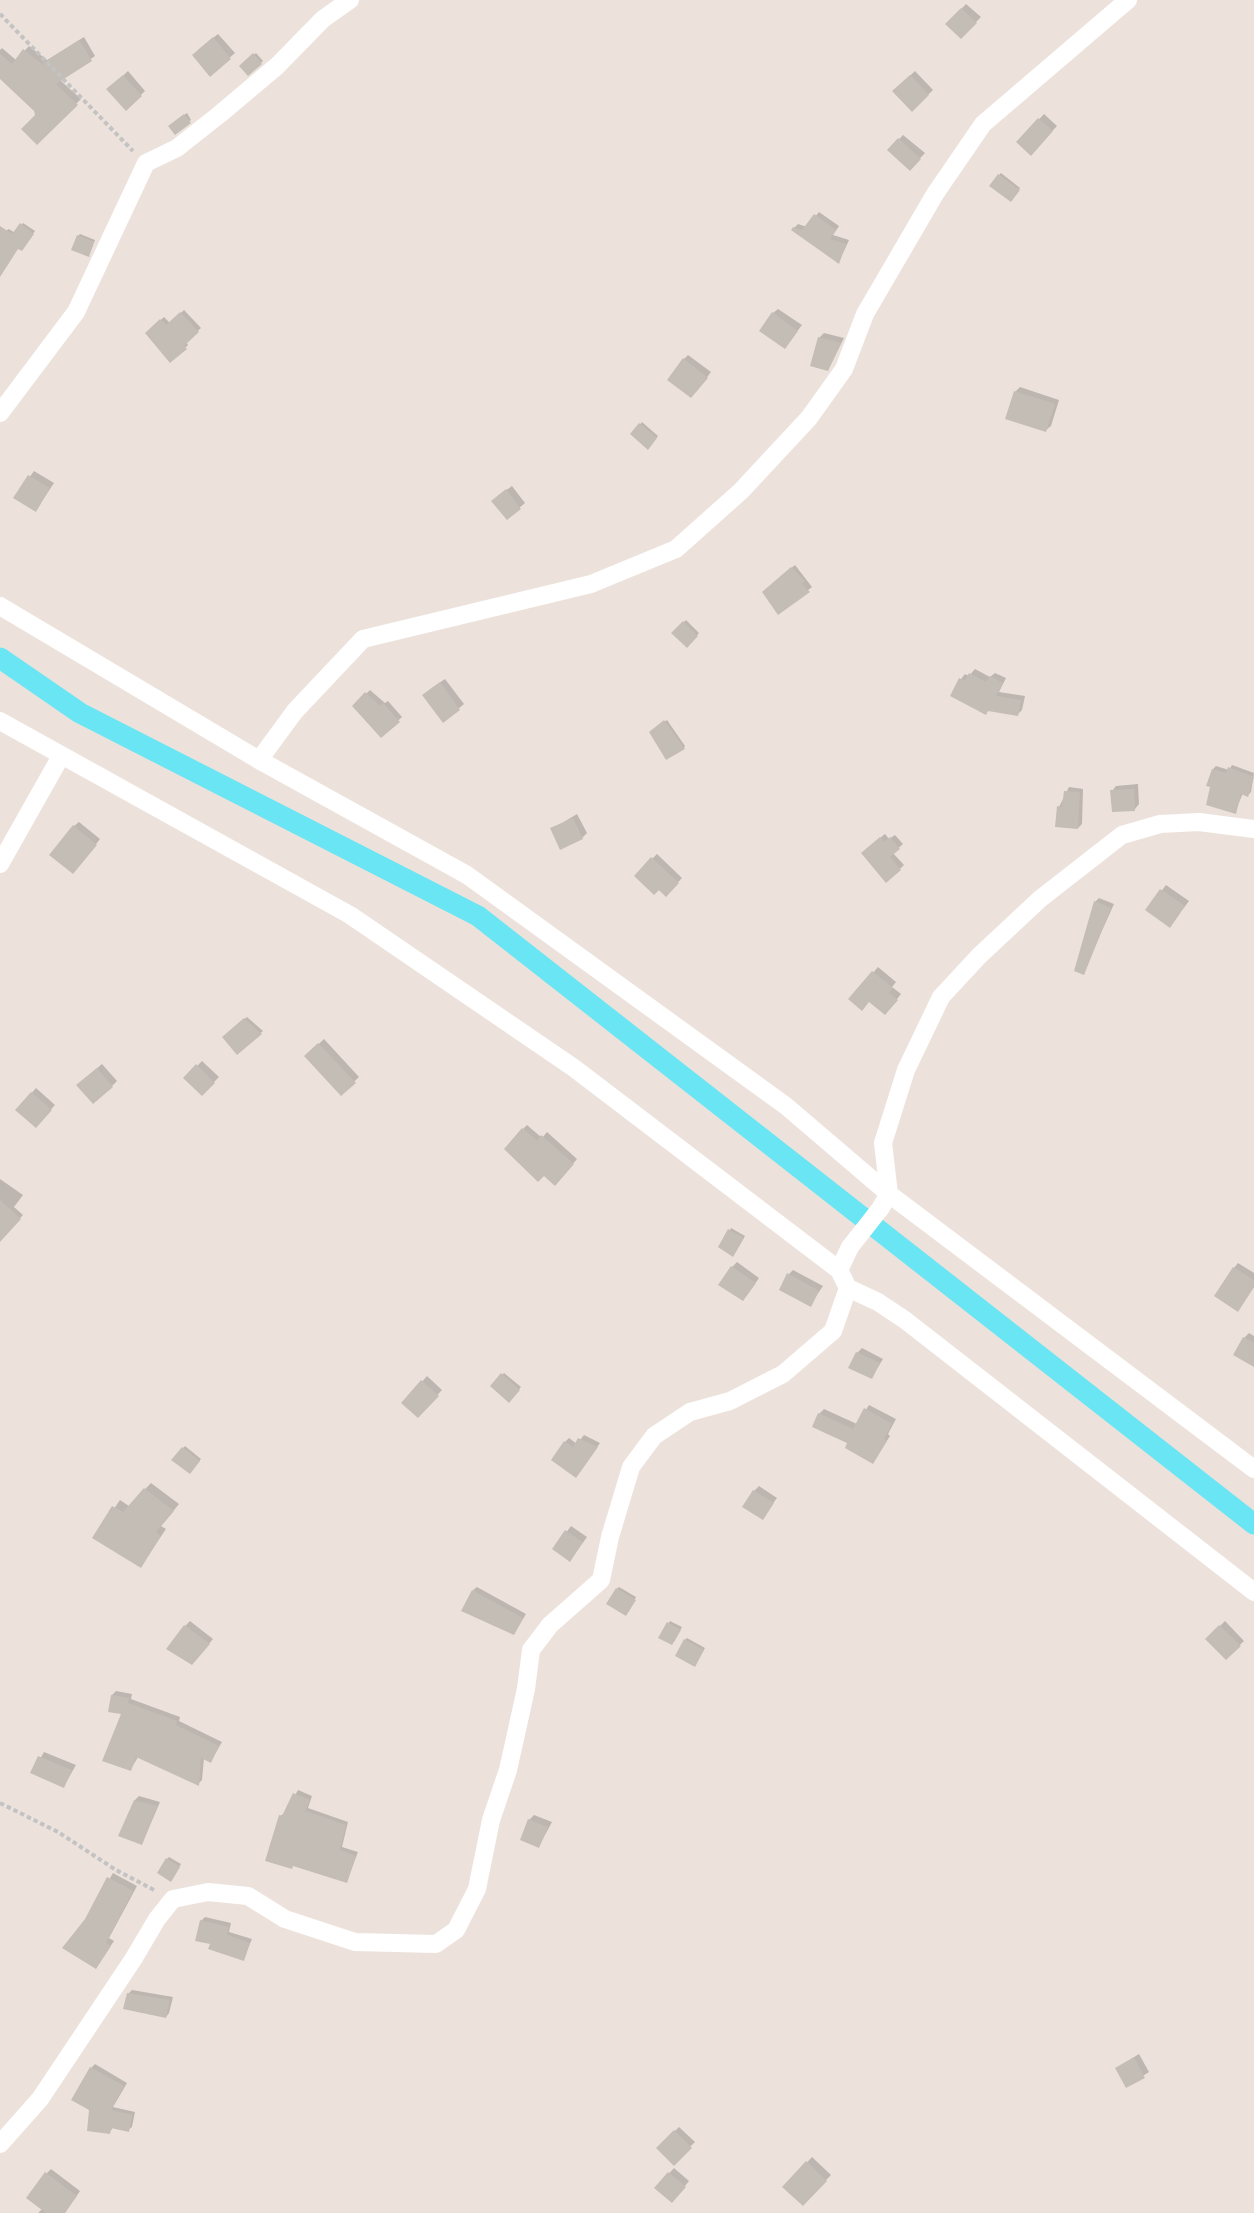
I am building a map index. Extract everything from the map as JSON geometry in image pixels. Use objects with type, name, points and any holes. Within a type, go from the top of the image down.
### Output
[{"type":"street","points":[[0,413],[75,312],[146,163],[177,148],[277,66],[322,19],[350,0]]},
{"type":"street","points":[[259,760],[295,711],[363,639],[591,584],[676,549],[741,491],[809,418],[844,369],[865,314],[935,194],[983,124],[1128,0]]},
{"type":"street","points":[[0,606],[259,760],[467,875],[786,1106],[889,1194],[1254,1469]]},
{"type":"street","points":[[0,721],[350,915],[574,1068],[839,1270],[848,1288],[878,1302],[905,1320],[1254,1592]]},
{"type":"street","points":[[0,864],[61,756]]},
{"type":"street","points":[[839,1270],[850,1247],[889,1194],[883,1143],[906,1070],[941,997],[978,956],[1040,899],[1122,835],[1160,824],[1199,822],[1254,829]]},
{"type":"street","points":[[0,2144],[40,2099],[134,1958],[157,1919],[173,1899],[208,1892],[248,1896],[285,1918],[322,1933],[355,1942],[436,1944],[456,1930],[477,1889],[490,1820],[508,1770],[526,1689],[531,1650],[550,1625],[601,1580],[610,1537],[631,1467],[654,1436],[690,1412],[730,1401],[783,1374],[833,1331],[848,1288]]},
{"type":"path","points":[[0,14],[120,140],[146,163]]},
{"type":"path","points":[[0,1803],[58,1832],[116,1870],[173,1899]]},
{"type":"building","points":[[961,8],[977,23],[961,39],[945,24]]},
{"type":"building","points":[[213,37],[231,59],[210,77],[192,55]]},
{"type":"building","points":[[79,40],[92,61],[56,84],[78,105],[37,145],[21,129],[35,115],[34,111],[0,79],[0,54],[12,64],[23,49],[42,64]]},
{"type":"building","points":[[253,53],[262,64],[248,76],[239,66]]},
{"type":"building","points":[[123,75],[142,96],[126,111],[106,89]]},
{"type":"building","points":[[910,75],[929,95],[912,112],[892,91]]},
{"type":"building","points":[[184,114],[191,123],[175,135],[168,126]]},
{"type":"building","points":[[1038,118],[1053,131],[1031,156],[1016,142]]},
{"type":"building","points":[[898,138],[921,159],[910,171],[887,150]]},
{"type":"building","points":[[998,174],[1020,190],[1011,202],[989,186]]},
{"type":"building","points":[[814,214],[836,230],[830,239],[846,244],[839,264],[791,230],[793,227],[802,230]]},
{"type":"building","points":[[20,223],[34,234],[22,251],[18,249],[0,277],[0,226],[12,234]]},
{"type":"building","points":[[77,235],[94,242],[89,257],[71,250]]},
{"type":"building","points":[[180,312],[199,332],[184,346],[187,349],[170,363],[145,333],[160,319],[166,325]]},
{"type":"building","points":[[772,312],[798,331],[785,349],[759,331]]},
{"type":"building","points":[[818,337],[841,343],[828,371],[810,366]]},
{"type":"building","points":[[683,358],[708,378],[691,398],[667,380]]},
{"type":"building","points":[[1014,391],[1055,404],[1046,432],[1005,419]]},
{"type":"building","points":[[639,423],[657,438],[648,450],[630,434]]},
{"type":"building","points":[[28,475],[50,488],[36,512],[13,498]]},
{"type":"building","points":[[506,489],[521,509],[507,520],[491,501]]},
{"type":"building","points":[[791,567],[805,581],[802,584],[810,592],[778,615],[762,592]]},
{"type":"building","points":[[683,621],[698,636],[687,648],[671,633]]},
{"type":"building","points":[[969,673],[986,682],[990,676],[1003,683],[996,696],[1021,700],[1018,716],[988,711],[986,715],[950,696],[959,678],[965,681]]},
{"type":"building","points":[[440,682],[460,710],[443,723],[422,695]]},
{"type":"building","points":[[365,692],[380,706],[383,703],[400,722],[381,738],[352,706]]},
{"type":"building","points":[[664,720],[685,749],[666,760],[649,732]]},
{"type":"building","points":[[1228,767],[1254,777],[1248,797],[1241,794],[1236,814],[1206,805],[1210,787],[1206,786],[1212,769],[1226,773]]},
{"type":"building","points":[[1134,789],[1135,811],[1112,812],[1110,790]]},
{"type":"building","points":[[1064,791],[1080,792],[1078,829],[1055,827],[1057,806],[1062,807]]},
{"type":"building","points":[[573,818],[583,839],[560,850],[550,828]]},
{"type":"building","points":[[73,825],[97,845],[73,874],[49,855]]},
{"type":"building","points":[[880,837],[884,842],[890,837],[900,849],[890,857],[901,870],[886,883],[861,853]]},
{"type":"building","points":[[651,857],[679,883],[666,897],[659,890],[654,895],[634,876]]},
{"type":"building","points":[[1160,889],[1185,906],[1170,928],[1145,910]]},
{"type":"building","points":[[1094,901],[1111,908],[1084,975],[1074,971]]},
{"type":"building","points":[[872,971],[893,988],[889,993],[898,1000],[885,1015],[869,1002],[862,1011],[848,999]]},
{"type":"building","points":[[244,1018],[262,1034],[237,1055],[222,1037]]},
{"type":"building","points":[[318,1043],[356,1083],[341,1096],[304,1056]]},
{"type":"building","points":[[196,1064],[215,1083],[202,1096],[183,1078]]},
{"type":"building","points":[[97,1068],[113,1087],[93,1104],[76,1085]]},
{"type":"building","points":[[31,1092],[52,1110],[36,1128],[15,1110]]},
{"type":"building","points":[[522,1128],[537,1141],[541,1135],[574,1164],[555,1186],[544,1176],[538,1182],[504,1149]]},
{"type":"building","points":[[0,1200],[21,1219],[0,1242]]},
{"type":"building","points":[[728,1229],[744,1238],[733,1257],[718,1247]]},
{"type":"building","points":[[731,1266],[756,1283],[743,1301],[718,1285]]},
{"type":"building","points":[[1233,1267],[1254,1280],[1254,1287],[1238,1312],[1214,1296]]},
{"type":"building","points":[[787,1273],[819,1291],[811,1307],[779,1290]]},
{"type":"building","points":[[1243,1337],[1254,1343],[1254,1367],[1233,1355]]},
{"type":"building","points":[[856,1352],[880,1363],[872,1379],[848,1368]]},
{"type":"building","points":[[501,1373],[520,1390],[509,1403],[490,1386]]},
{"type":"building","points":[[421,1380],[439,1396],[418,1418],[401,1403]]},
{"type":"building","points":[[864,1408],[892,1424],[884,1439],[887,1441],[873,1464],[845,1448],[847,1443],[812,1427],[818,1413],[853,1429]]},
{"type":"building","points":[[578,1438],[598,1447],[576,1478],[551,1460],[564,1441],[573,1447]]},
{"type":"building","points":[[182,1447],[200,1461],[190,1474],[171,1460]]},
{"type":"building","points":[[144,1488],[174,1511],[156,1532],[161,1536],[141,1568],[92,1538],[112,1506],[123,1512]]},
{"type":"building","points":[[753,1490],[774,1503],[763,1520],[742,1507]]},
{"type":"building","points":[[565,1530],[583,1542],[570,1562],[552,1549]]},
{"type":"building","points":[[616,1588],[636,1600],[626,1616],[606,1604]]},
{"type":"building","points":[[472,1590],[523,1618],[514,1635],[461,1611]]},
{"type":"building","points":[[667,1622],[681,1630],[672,1645],[658,1638]]},
{"type":"building","points":[[184,1625],[210,1644],[192,1665],[166,1649]]},
{"type":"building","points":[[1219,1625],[1241,1646],[1226,1660],[1205,1639]]},
{"type":"building","points":[[684,1639],[704,1650],[695,1667],[675,1656]]},
{"type":"building","points":[[111,1695],[129,1698],[128,1703],[177,1721],[176,1725],[219,1746],[211,1763],[201,1758],[199,1786],[136,1757],[131,1771],[102,1761],[121,1714],[108,1712]]},
{"type":"building","points":[[38,1756],[72,1770],[64,1788],[30,1773]]},
{"type":"building","points":[[293,1793],[310,1800],[305,1811],[346,1825],[340,1850],[356,1856],[347,1883],[293,1866],[292,1869],[265,1861],[279,1815],[282,1816]]},
{"type":"building","points":[[134,1800],[157,1806],[142,1845],[118,1836]]},
{"type":"building","points":[[528,1819],[548,1827],[539,1848],[520,1840]]},
{"type":"building","points":[[166,1858],[180,1867],[171,1882],[157,1873]]},
{"type":"building","points":[[107,1877],[133,1891],[106,1943],[111,1946],[96,1969],[62,1948],[85,1919]]},
{"type":"building","points":[[200,1920],[229,1927],[227,1935],[250,1943],[244,1961],[208,1949],[210,1944],[195,1941]]},
{"type":"building","points":[[127,1993],[170,2000],[166,2018],[123,2009]]},
{"type":"building","points":[[1134,2057],[1145,2078],[1126,2088],[1115,2068]]},
{"type":"building","points":[[90,2067],[124,2086],[111,2110],[132,2115],[129,2132],[111,2128],[110,2134],[87,2131],[89,2110],[71,2100]]},
{"type":"building","points":[[674,2130],[692,2148],[674,2166],[656,2148]]},
{"type":"building","points":[[806,2161],[827,2181],[803,2206],[782,2187]]},
{"type":"building","points":[[45,2172],[77,2196],[64,2213],[46,2213],[26,2198]]},
{"type":"building","points":[[668,2172],[686,2187],[672,2203],[654,2188]]},
{"type":"waterway","points":[[0,658],[80,713],[478,916],[1254,1524]]}]
